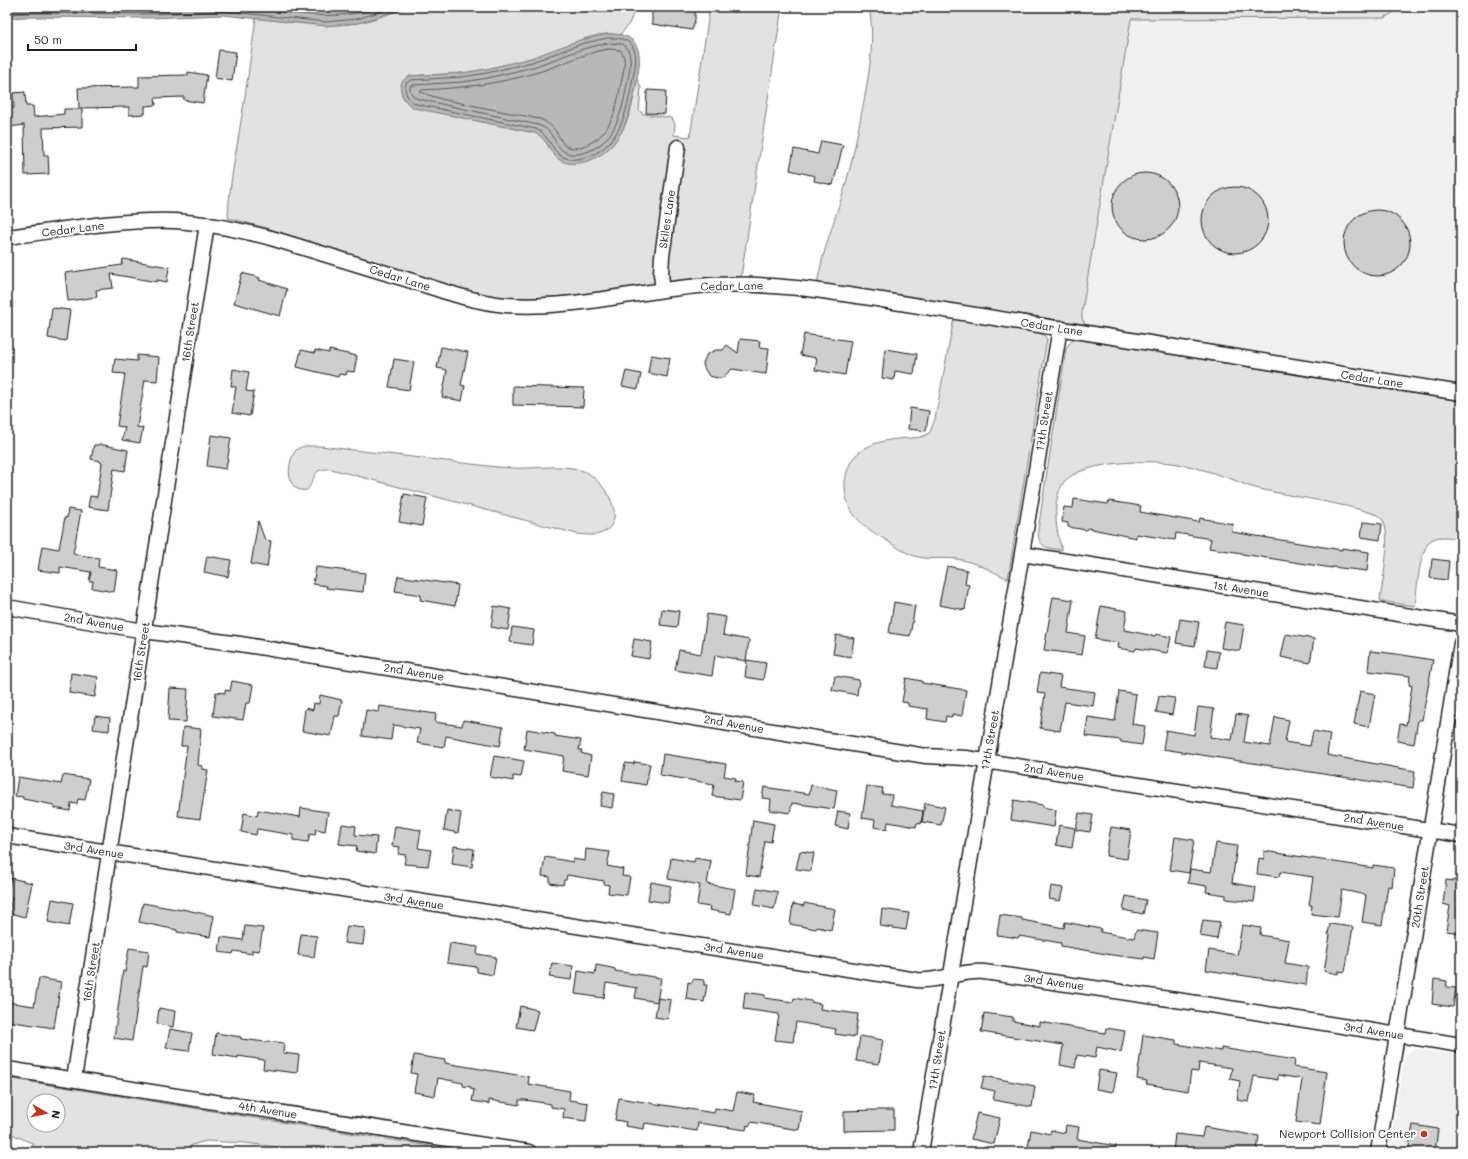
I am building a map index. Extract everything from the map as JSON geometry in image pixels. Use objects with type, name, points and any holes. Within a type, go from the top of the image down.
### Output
[{"type":"street","name":"Skiles Lane","points":[[662,290],[660,274],[662,256],[678,147]]},
{"type":"street","name":"Cedar Lane","points":[[7,237],[133,222],[176,221],[207,224],[246,231],[272,238],[462,296],[496,304],[530,306],[561,304],[710,285],[731,284],[797,287],[1461,393]]},
{"type":"street","name":"16th Street","points":[[74,1079],[207,224]]},
{"type":"street","name":"17th Street","points":[[921,1152],[1060,328]]},
{"type":"street","name":"1st Avenue","points":[[1022,554],[1461,624]]},
{"type":"street","name":"2nd Avenue","points":[[7,607],[144,631],[234,643],[926,756],[960,757],[1461,835]]},
{"type":"street","name":"20th Street","points":[[1378,1152],[1461,643]]},
{"type":"street","name":"3rd Avenue","points":[[7,836],[167,860],[911,979],[933,980],[951,975],[979,972],[1016,976],[1461,1045]]},
{"type":"street","name":"4th Avenue","points":[[7,1069],[529,1152]]},
{"type":"shaded area","points":[[409,7],[636,7],[629,24],[620,35],[598,35],[540,56],[489,69],[456,74],[410,76],[406,78],[402,87],[403,98],[414,107],[535,133],[540,135],[544,140],[608,149],[621,133],[625,125],[631,108],[637,79],[641,88],[639,111],[644,114],[672,118],[675,124],[674,135],[690,137],[710,7],[782,7],[741,277],[682,281],[547,298],[509,298],[490,296],[471,292],[263,227],[228,218],[231,182],[256,18],[306,24],[332,25],[357,23],[370,20]]},
{"type":"shaded area","points":[[869,7],[1403,7],[1384,18],[1131,19],[1082,311],[1082,318],[1085,325],[817,284],[826,247],[848,176],[864,101],[872,43]]},
{"type":"shaded area","points":[[896,7],[1461,7],[1461,386],[980,308],[852,289]]},
{"type":"shaded area","points":[[954,318],[1039,333],[1047,339],[1008,579],[964,560],[952,558],[923,558],[917,557],[902,550],[862,524],[851,510],[845,493],[846,476],[852,459],[863,449],[880,442],[919,437],[927,435],[930,432],[935,419]]},
{"type":"shaded area","points":[[1073,340],[1081,340],[1461,401],[1461,539],[1440,537],[1433,539],[1428,543],[1422,559],[1415,606],[1380,601],[1387,542],[1386,530],[1383,521],[1378,515],[1334,503],[1255,488],[1212,472],[1185,465],[1167,462],[1135,462],[1118,463],[1085,470],[1073,475],[1064,482],[1057,497],[1056,506],[1058,534],[1062,550],[1044,546],[1038,536],[1038,530],[1066,349]]},
{"type":"shaded area","points":[[308,446],[320,446],[497,467],[562,467],[576,469],[590,475],[604,488],[613,506],[614,515],[612,523],[604,532],[593,535],[577,534],[331,469],[320,470],[317,472],[307,490],[300,490],[294,487],[291,482],[289,468],[296,450]]},
{"type":"shaded area","points":[[1417,1049],[1461,1055],[1461,1152],[1389,1152],[1404,1058],[1409,1051]]},
{"type":"shaded area","points":[[7,1078],[436,1147],[434,1152],[317,1152],[245,1143],[206,1141],[192,1145],[186,1152],[34,1152],[30,1150],[34,1144],[7,1132]]},
{"type":"water","points":[[7,7],[409,7],[358,23],[326,26],[223,15],[150,18],[7,18]]},
{"type":"water","points":[[607,34],[617,34],[633,41],[639,57],[638,74],[631,108],[623,129],[610,147],[602,154],[585,162],[567,163],[561,161],[544,140],[535,133],[414,108],[406,101],[401,92],[402,83],[410,76],[462,73],[486,69],[531,58],[580,40]]},
{"type":"building","points":[[654,7],[681,7],[695,9],[695,20],[692,30],[652,24],[652,13]]},
{"type":"building","points":[[219,50],[236,52],[232,81],[215,78]]},
{"type":"building","points":[[188,72],[207,75],[203,103],[184,100],[184,97],[155,98],[156,105],[145,106],[145,114],[129,115],[129,107],[79,108],[78,88],[139,87],[139,76],[188,75]]},
{"type":"building","points":[[647,90],[666,91],[665,114],[646,113]]},
{"type":"building","points":[[25,92],[26,106],[33,106],[34,117],[64,114],[64,109],[82,109],[82,127],[43,128],[44,155],[48,155],[49,174],[25,175],[24,125],[9,127],[7,108],[14,108],[13,93]]},
{"type":"building","points":[[821,141],[843,145],[833,185],[814,181],[815,176],[790,170],[794,149],[818,154]]},
{"type":"building","points":[[1145,173],[1158,175],[1173,188],[1176,193],[1178,206],[1176,219],[1163,234],[1158,237],[1145,239],[1132,237],[1117,224],[1114,219],[1112,206],[1114,193],[1127,178],[1132,175]]},
{"type":"building","points":[[1235,187],[1248,189],[1263,202],[1266,207],[1268,220],[1266,233],[1253,248],[1248,251],[1235,253],[1222,251],[1207,238],[1204,233],[1202,220],[1204,207],[1217,192],[1222,189]]},
{"type":"building","points":[[1377,210],[1390,212],[1405,225],[1408,230],[1410,243],[1408,256],[1395,271],[1390,274],[1377,276],[1364,274],[1349,261],[1346,256],[1344,243],[1346,230],[1359,215],[1364,212]]},
{"type":"building","points":[[123,259],[169,267],[167,282],[157,280],[157,282],[111,274],[113,288],[96,290],[97,297],[68,301],[65,273],[122,265]]},
{"type":"building","points":[[242,273],[260,278],[259,280],[287,289],[280,316],[234,303]]},
{"type":"building","points":[[52,308],[70,310],[66,341],[48,338]]},
{"type":"building","points":[[804,334],[851,341],[845,375],[815,370],[817,358],[800,355]]},
{"type":"building","points":[[740,339],[760,341],[759,347],[769,348],[766,374],[732,369],[722,378],[709,376],[703,363],[707,354],[716,350],[723,350],[727,345],[738,353]]},
{"type":"building","points":[[441,347],[468,352],[461,385],[465,386],[462,401],[442,397],[447,370],[437,368]]},
{"type":"building","points":[[885,349],[917,354],[914,374],[895,371],[894,380],[882,378]]},
{"type":"building","points":[[301,350],[315,353],[315,350],[329,353],[329,350],[357,356],[354,372],[347,371],[346,375],[339,374],[338,377],[297,367]]},
{"type":"building","points":[[137,355],[159,357],[157,381],[145,380],[137,427],[143,428],[140,443],[122,440],[125,427],[117,426],[125,374],[113,373],[115,359],[137,361]]},
{"type":"building","points":[[651,355],[670,358],[667,377],[648,373]]},
{"type":"building","points":[[394,359],[414,362],[409,390],[389,387]]},
{"type":"building","points":[[233,369],[249,372],[246,391],[254,392],[250,416],[232,413],[236,387],[231,386]]},
{"type":"building","points":[[626,371],[641,374],[638,389],[622,386]]},
{"type":"building","points":[[513,386],[584,388],[583,407],[513,405]]},
{"type":"building","points":[[910,408],[929,411],[926,431],[908,429]]},
{"type":"building","points":[[211,435],[231,438],[226,469],[207,466]]},
{"type":"building","points":[[99,444],[128,450],[125,471],[114,469],[108,510],[88,507],[90,496],[97,497],[102,463],[91,459],[94,445]]},
{"type":"building","points":[[404,494],[427,498],[422,526],[399,522]]},
{"type":"building","points":[[1074,499],[1108,504],[1109,501],[1141,506],[1140,512],[1199,522],[1200,518],[1233,524],[1232,532],[1342,550],[1342,548],[1369,552],[1367,571],[1332,568],[1209,548],[1211,539],[1176,533],[1175,540],[1136,534],[1136,538],[1087,528],[1086,530],[1068,527],[1068,523],[1062,522],[1064,507],[1073,508]]},
{"type":"building","points":[[68,509],[81,511],[73,554],[99,558],[98,567],[117,570],[114,592],[92,588],[93,581],[89,581],[91,572],[60,567],[60,573],[38,570],[42,546],[59,549]]},
{"type":"building","points":[[258,521],[265,540],[271,541],[267,567],[251,564]]},
{"type":"building","points":[[1363,522],[1382,524],[1380,540],[1361,537]]},
{"type":"building","points":[[207,556],[231,560],[228,577],[204,572]]},
{"type":"building","points":[[1432,559],[1449,561],[1447,580],[1430,578]]},
{"type":"building","points":[[947,566],[967,570],[965,584],[969,585],[965,610],[939,605]]},
{"type":"building","points":[[316,567],[365,573],[363,592],[326,588],[327,586],[313,584]]},
{"type":"building","points":[[398,576],[458,585],[455,606],[420,600],[421,595],[395,591]]},
{"type":"building","points":[[1053,597],[1073,600],[1068,633],[1085,636],[1082,655],[1044,650]]},
{"type":"building","points":[[894,602],[915,606],[910,636],[889,633]]},
{"type":"building","points":[[494,606],[511,609],[508,630],[491,627]]},
{"type":"building","points":[[1101,606],[1127,611],[1124,630],[1155,636],[1156,634],[1171,637],[1168,653],[1136,648],[1135,651],[1118,648],[1119,643],[1095,639]]},
{"type":"building","points":[[662,609],[679,611],[677,627],[660,625]]},
{"type":"building","points":[[707,614],[726,617],[723,635],[749,640],[746,661],[715,655],[712,676],[675,670],[679,650],[701,654]]},
{"type":"building","points":[[1180,619],[1199,622],[1195,646],[1176,643]]},
{"type":"building","points":[[1225,622],[1244,625],[1240,651],[1221,648]]},
{"type":"building","points":[[512,627],[534,630],[532,645],[510,642]]},
{"type":"building","points":[[1286,634],[1314,639],[1310,663],[1281,657]]},
{"type":"building","points":[[836,635],[854,638],[851,657],[833,654]]},
{"type":"building","points":[[634,639],[652,642],[649,659],[631,656]]},
{"type":"building","points":[[1207,650],[1219,652],[1217,668],[1205,666]]},
{"type":"building","points":[[1370,651],[1433,660],[1422,720],[1418,720],[1414,744],[1397,741],[1400,724],[1406,725],[1412,686],[1409,685],[1410,676],[1368,671]]},
{"type":"building","points":[[747,660],[766,663],[763,680],[745,677]]},
{"type":"building","points":[[71,673],[98,677],[95,697],[69,693]]},
{"type":"building","points":[[1040,673],[1061,676],[1059,687],[1095,692],[1093,706],[1065,702],[1060,731],[1040,728],[1045,694],[1037,693]]},
{"type":"building","points":[[835,676],[859,680],[857,695],[832,690]]},
{"type":"building","points":[[906,678],[922,681],[922,683],[966,690],[962,716],[952,714],[952,717],[946,716],[945,722],[927,719],[928,709],[908,706],[908,703],[902,702]]},
{"type":"building","points":[[232,681],[253,685],[250,703],[246,703],[243,720],[213,716],[216,692],[225,693],[225,690],[230,691]]},
{"type":"building","points":[[170,688],[188,689],[186,722],[168,721]]},
{"type":"building","points":[[1119,691],[1136,694],[1132,724],[1145,726],[1142,745],[1121,742],[1121,740],[1085,736],[1088,717],[1115,721]]},
{"type":"building","points":[[1360,691],[1375,694],[1369,727],[1354,724]]},
{"type":"building","points":[[320,695],[342,700],[339,716],[335,716],[331,736],[302,731],[306,708],[313,710],[314,703],[319,704]]},
{"type":"building","points":[[1159,696],[1175,698],[1172,715],[1156,712]]},
{"type":"building","points":[[380,706],[436,714],[435,722],[462,726],[463,720],[503,727],[500,746],[446,736],[444,747],[417,743],[420,729],[393,725],[391,740],[362,736],[366,710],[379,712]]},
{"type":"building","points":[[1198,707],[1214,709],[1210,737],[1232,740],[1236,714],[1248,716],[1244,742],[1270,746],[1275,717],[1289,720],[1285,742],[1310,746],[1313,731],[1330,734],[1327,755],[1415,771],[1413,788],[1163,749],[1166,730],[1194,735]]},
{"type":"building","points":[[95,716],[110,718],[109,731],[93,729]]},
{"type":"building","points":[[183,727],[201,729],[198,765],[202,766],[202,769],[208,770],[200,819],[178,816],[187,746],[181,746]]},
{"type":"building","points":[[527,729],[555,734],[555,736],[581,740],[579,750],[582,750],[581,753],[591,756],[588,775],[562,771],[564,756],[524,749]]},
{"type":"building","points":[[663,754],[726,764],[724,776],[736,778],[735,781],[743,782],[740,800],[712,796],[714,784],[660,775]]},
{"type":"building","points":[[494,756],[524,761],[521,777],[513,776],[513,781],[490,777]]},
{"type":"building","points":[[634,762],[650,764],[646,785],[622,781],[625,763],[634,764]]},
{"type":"building","points":[[63,775],[89,779],[85,800],[78,799],[77,804],[71,803],[70,811],[54,808],[54,805],[15,796],[18,777],[61,784]]},
{"type":"building","points":[[811,785],[837,790],[834,809],[792,803],[790,813],[770,810],[771,799],[762,798],[764,787],[809,794]]},
{"type":"building","points":[[867,786],[883,788],[882,794],[892,795],[891,805],[923,811],[921,824],[917,823],[916,827],[888,822],[887,829],[874,827],[875,820],[862,818]]},
{"type":"building","points":[[603,792],[614,794],[612,808],[600,806]]},
{"type":"building","points":[[1014,800],[1043,805],[1043,807],[1056,810],[1054,827],[1011,820]]},
{"type":"building","points":[[925,803],[945,807],[941,825],[922,822]]},
{"type":"building","points":[[301,808],[328,812],[325,831],[316,829],[315,835],[310,834],[308,842],[293,840],[293,835],[257,829],[256,835],[241,832],[244,813],[257,816],[258,810],[300,817]]},
{"type":"building","points":[[447,810],[461,813],[458,833],[444,830]]},
{"type":"building","points":[[838,811],[850,813],[848,829],[835,826]]},
{"type":"building","points":[[1079,813],[1093,815],[1090,832],[1076,830]]},
{"type":"building","points":[[753,820],[774,824],[771,842],[765,841],[759,877],[746,875]]},
{"type":"building","points":[[342,824],[356,826],[355,835],[377,837],[375,854],[356,851],[357,846],[339,844]]},
{"type":"building","points":[[1059,825],[1075,828],[1072,848],[1056,845]]},
{"type":"building","points":[[395,826],[421,830],[418,848],[431,850],[428,866],[404,864],[406,855],[398,854],[400,847],[392,846]]},
{"type":"building","points":[[1111,827],[1131,830],[1127,859],[1106,856]]},
{"type":"building","points":[[1175,837],[1194,840],[1189,873],[1170,870]]},
{"type":"building","points":[[1216,843],[1237,846],[1232,883],[1256,887],[1254,902],[1226,899],[1226,895],[1206,892],[1207,886],[1188,883],[1190,869],[1211,872]]},
{"type":"building","points":[[454,846],[474,849],[472,867],[452,864]]},
{"type":"building","points":[[586,849],[610,852],[607,866],[623,869],[622,876],[630,877],[627,895],[608,893],[609,885],[604,884],[604,881],[567,875],[563,885],[550,883],[550,877],[542,876],[545,857],[573,862],[573,859],[585,861]]},
{"type":"building","points":[[800,851],[814,853],[811,871],[796,869]]},
{"type":"building","points":[[1264,851],[1373,868],[1373,865],[1394,868],[1392,887],[1388,886],[1382,925],[1362,922],[1366,895],[1342,890],[1338,917],[1311,914],[1312,905],[1309,905],[1313,877],[1280,872],[1279,877],[1257,874],[1259,858],[1264,859]]},
{"type":"building","points":[[671,858],[694,862],[695,858],[711,861],[707,884],[735,889],[731,914],[709,910],[710,907],[697,905],[700,885],[668,879]]},
{"type":"building","points":[[11,878],[32,883],[25,917],[9,913],[12,897],[7,896]]},
{"type":"building","points":[[1446,880],[1461,880],[1461,933],[1446,931],[1450,906],[1443,904]]},
{"type":"building","points":[[651,882],[671,886],[668,903],[648,900]]},
{"type":"building","points":[[1051,886],[1063,888],[1060,901],[1049,899]]},
{"type":"building","points":[[757,888],[778,892],[774,909],[754,905]]},
{"type":"building","points":[[1126,896],[1146,900],[1143,914],[1123,910]]},
{"type":"building","points":[[52,899],[73,903],[69,926],[48,922]]},
{"type":"building","points":[[143,903],[214,916],[210,937],[177,932],[177,930],[139,922]]},
{"type":"building","points":[[804,903],[835,909],[831,930],[790,924],[793,904],[804,906]]},
{"type":"building","points":[[882,909],[909,913],[906,930],[880,926]]},
{"type":"building","points":[[1000,915],[1022,918],[1022,920],[1064,928],[1065,922],[1101,929],[1100,932],[1134,938],[1136,930],[1158,933],[1154,959],[1112,955],[1061,946],[1061,943],[1019,936],[1018,938],[997,935]]},
{"type":"building","points":[[1203,920],[1220,922],[1217,939],[1200,936]]},
{"type":"building","points":[[1330,924],[1353,927],[1345,972],[1338,971],[1338,974],[1324,971],[1330,935],[1328,934]]},
{"type":"building","points":[[1242,925],[1261,928],[1260,935],[1289,940],[1285,963],[1308,967],[1306,985],[1206,970],[1209,950],[1237,955]]},
{"type":"building","points":[[245,926],[263,928],[259,951],[252,950],[252,954],[234,951],[233,954],[219,952],[221,937],[243,940]]},
{"type":"building","points":[[347,926],[365,928],[363,945],[344,943]]},
{"type":"building","points":[[301,934],[317,936],[314,957],[298,955]]},
{"type":"building","points":[[450,943],[478,947],[477,954],[496,957],[493,975],[477,972],[477,967],[447,963]]},
{"type":"building","points":[[129,948],[149,951],[147,967],[143,966],[132,1041],[114,1038],[123,971],[125,972]]},
{"type":"building","points":[[552,963],[573,966],[571,980],[549,977]]},
{"type":"building","points":[[596,965],[612,968],[615,969],[615,971],[661,978],[657,1002],[635,998],[637,988],[606,983],[604,998],[575,994],[578,971],[595,974]]},
{"type":"building","points":[[39,978],[61,982],[54,1028],[7,1021],[7,1002],[34,1006]]},
{"type":"building","points":[[693,979],[704,980],[704,985],[707,985],[704,1002],[686,999],[688,982],[692,983]]},
{"type":"building","points":[[1434,979],[1447,981],[1446,987],[1456,988],[1453,1007],[1432,1004]]},
{"type":"building","points":[[745,992],[765,995],[765,998],[793,1002],[794,998],[811,1001],[821,1004],[820,1009],[858,1014],[855,1037],[835,1034],[836,1029],[796,1022],[793,1042],[775,1040],[779,1014],[743,1009]]},
{"type":"building","points":[[658,998],[671,1000],[668,1019],[655,1017]]},
{"type":"building","points":[[520,1006],[538,1010],[533,1030],[516,1027]]},
{"type":"building","points":[[159,1008],[175,1011],[173,1027],[157,1024]]},
{"type":"building","points":[[984,1013],[1013,1017],[1013,1021],[1040,1026],[1040,1022],[1105,1033],[1106,1028],[1125,1031],[1121,1052],[1097,1047],[1095,1058],[1077,1055],[1075,1068],[1060,1065],[1063,1045],[981,1032]]},
{"type":"building","points":[[170,1029],[192,1033],[189,1051],[166,1048]]},
{"type":"building","points":[[216,1033],[241,1037],[241,1039],[284,1043],[283,1053],[299,1055],[297,1073],[263,1069],[264,1060],[213,1054]]},
{"type":"building","points":[[1143,1035],[1176,1040],[1176,1044],[1221,1051],[1221,1048],[1295,1060],[1294,1067],[1327,1072],[1320,1125],[1296,1122],[1302,1079],[1278,1075],[1278,1080],[1254,1076],[1249,1102],[1237,1100],[1240,1081],[1230,1079],[1232,1068],[1199,1063],[1198,1072],[1191,1071],[1188,1091],[1146,1084],[1147,1081],[1137,1079]]},
{"type":"building","points":[[860,1036],[883,1040],[879,1064],[856,1061]]},
{"type":"building","points":[[414,1055],[445,1060],[445,1063],[529,1077],[528,1084],[570,1091],[569,1100],[588,1103],[586,1121],[563,1118],[564,1109],[551,1107],[551,1104],[525,1100],[519,1100],[519,1105],[489,1100],[489,1104],[472,1101],[474,1090],[471,1089],[471,1087],[463,1086],[463,1083],[438,1078],[435,1096],[414,1092],[417,1074],[411,1073]]},
{"type":"building","points":[[1099,1070],[1117,1073],[1113,1092],[1096,1089]]},
{"type":"building","points":[[984,1076],[1035,1086],[1032,1107],[993,1100],[995,1091],[981,1088]]},
{"type":"building","points":[[737,1092],[755,1095],[753,1102],[802,1111],[799,1130],[751,1122],[750,1126],[747,1125],[746,1130],[698,1123],[697,1131],[645,1123],[644,1129],[625,1126],[626,1122],[615,1120],[619,1098],[714,1113],[715,1108],[733,1111]]},
{"type":"building","points":[[894,1110],[894,1130],[844,1131],[844,1111]]},
{"type":"building","points":[[977,1113],[1000,1118],[994,1144],[971,1139]]},
{"type":"building","points":[[1066,1125],[1079,1127],[1077,1139],[1116,1146],[1115,1152],[1052,1152],[1028,1148],[1031,1130],[1050,1134],[1051,1130],[1065,1133]]},
{"type":"building","name":"Newport Collision Center","points":[[1413,1125],[1438,1129],[1435,1152],[1408,1152]]},
{"type":"building","points":[[1204,1127],[1259,1136],[1257,1152],[1173,1152],[1175,1134],[1202,1137]]},
{"type":"place","name":"Newport Collision Center","points":[[1424,1134]]}]
